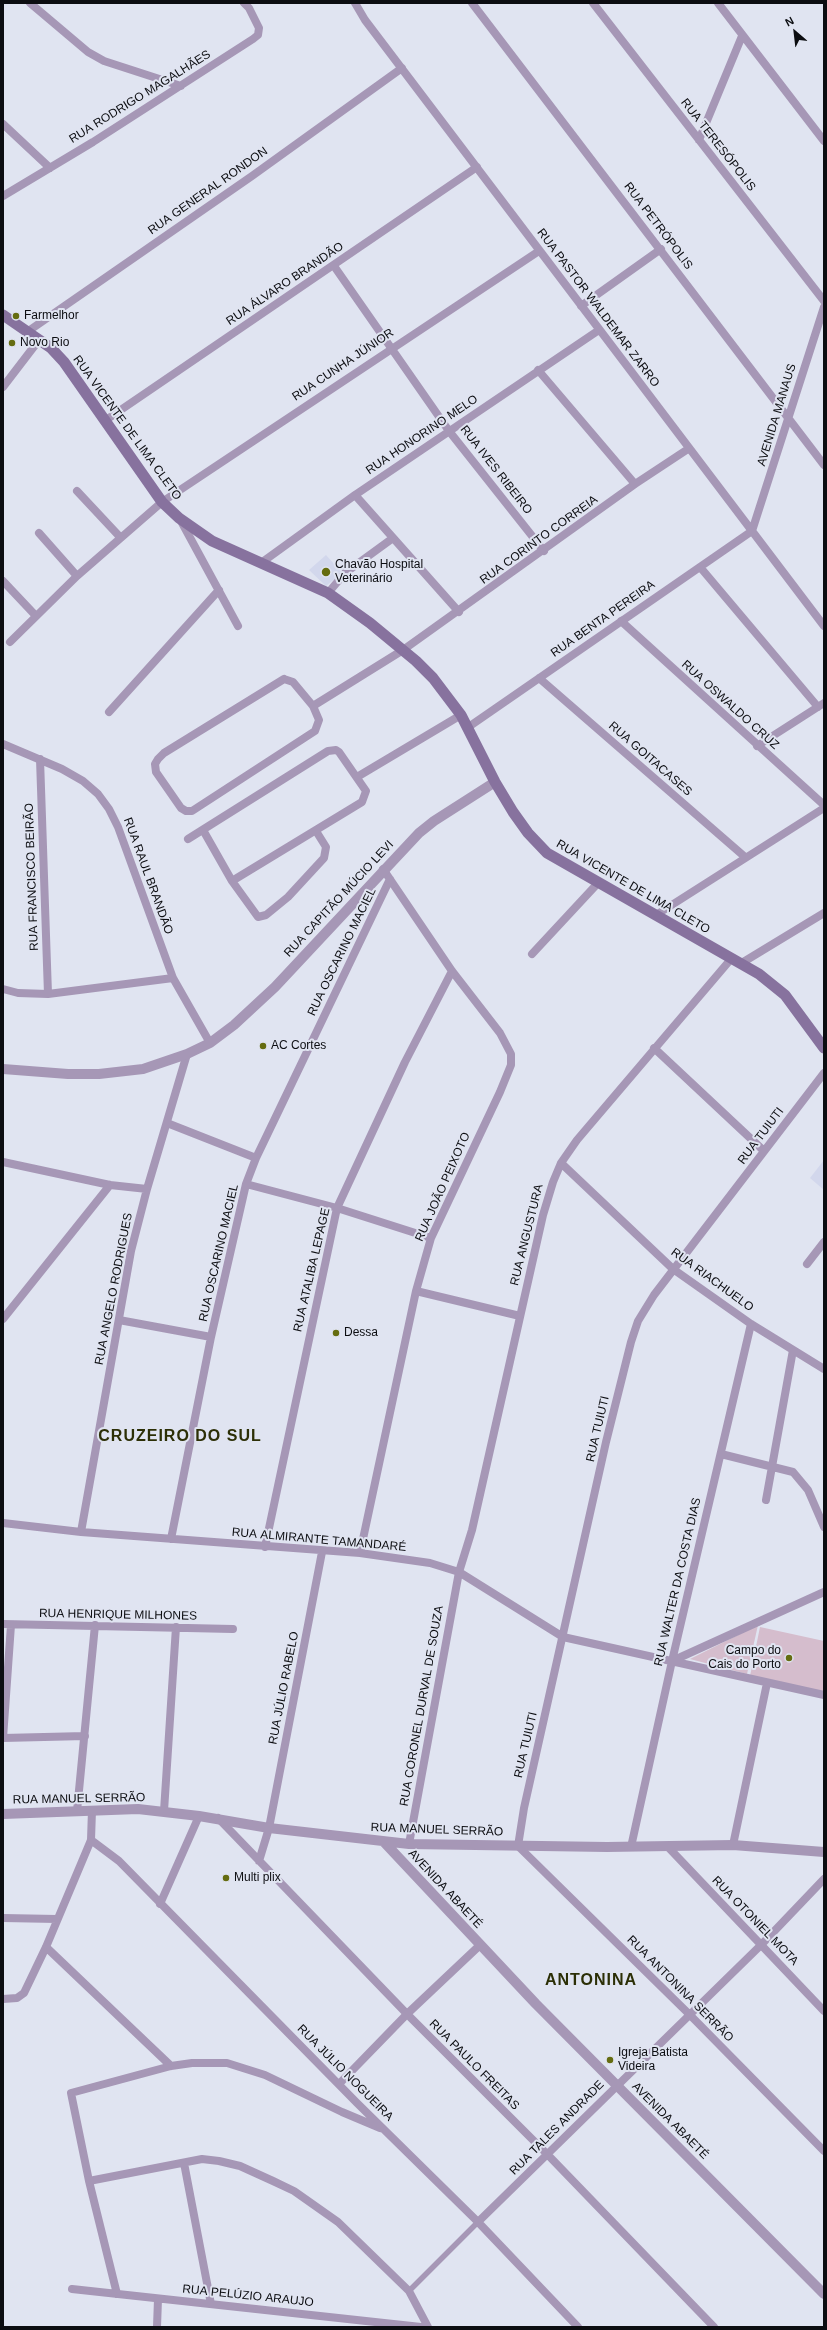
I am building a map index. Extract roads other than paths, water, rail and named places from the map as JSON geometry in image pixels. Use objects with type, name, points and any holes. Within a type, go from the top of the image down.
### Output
[{"type":"main road","name":"RUA VICENTE DE LIMA CLETO","points":[[3,316],[51,348],[64,362],[162,502],[179,518],[212,540],[328,593],[404,650],[433,678],[461,715],[495,782],[524,828],[547,853],[759,974],[785,995],[824,1048]]},
{"type":"street","points":[[30,3],[88,52],[104,61],[181,86]]},
{"type":"street","name":"RUA RODRIGO MAGALHÃES","points":[[3,196],[253,40],[258,34],[259,28],[256,20],[244,3]]},
{"type":"street","name":"RUA PASTOR WALDEMAR ZARRO","points":[[355,3],[402,68],[478,167],[688,449],[824,626]]},
{"type":"street","name":"RUA PETRÓPOLIS","points":[[472,3],[661,249],[824,465]]},
{"type":"street","name":"RUA TERESÓPOLIS","points":[[593,3],[824,301]]},
{"type":"street","points":[[718,3],[824,141]]},
{"type":"street","points":[[698,140],[742,36]]},
{"type":"street","name":"RUA GENERAL RONDON","points":[[27,332],[264,167],[402,68]]},
{"type":"street","points":[[3,124],[50,168]]},
{"type":"street","name":"RUA ÁLVARO BRANDÃO","points":[[106,420],[478,167]]},
{"type":"street","points":[[581,306],[661,249]]},
{"type":"street","name":"RUA CUNHA JÚNIOR","points":[[10,642],[77,576],[162,502],[390,348],[539,250]]},
{"type":"street","name":"RUA IVES RIBEIRO","points":[[334,266],[449,431],[544,551]]},
{"type":"street","name":"AVENIDA MANAUS","points":[[752,531],[824,307]]},
{"type":"street","name":"RUA HONORINO MELO","points":[[261,563],[355,495],[538,370],[600,330]]},
{"type":"street","points":[[3,387],[39,340]]},
{"type":"street","points":[[538,370],[635,484]]},
{"type":"street","name":"RUA CORINTO CORREIA","points":[[313,706],[404,650],[544,551],[635,484],[688,449]]},
{"type":"street","points":[[77,491],[120,537]]},
{"type":"street","points":[[355,495],[459,612]]},
{"type":"street","points":[[179,518],[238,626]]},
{"type":"street","name":"RUA BENTA PEREIRA","points":[[467,728],[752,531]]},
{"type":"street","points":[[39,533],[77,576]]},
{"type":"street","points":[[328,593],[345,573],[393,538]]},
{"type":"street","points":[[700,567],[821,705],[757,746]]},
{"type":"street","points":[[3,581],[36,616]]},
{"type":"street","points":[[109,712],[218,590]]},
{"type":"street","name":"RUA OSWALDO CRUZ","points":[[621,621],[824,806]]},
{"type":"street","name":"RUA GOITACASES","points":[[539,678],[745,858]]},
{"type":"street","points":[[284,679],[293,682],[313,706],[319,720],[315,731],[192,811],[186,811],[177,804],[156,772],[155,764],[164,753],[284,679]]},
{"type":"street","points":[[357,777],[461,715]]},
{"type":"street","name":"RUA RAUL BRANDÃO","points":[[3,744],[40,759],[83,781],[98,794],[110,809],[118,827],[173,978],[210,1043]]},
{"type":"street","points":[[188,839],[328,751],[336,750],[339,752],[366,791],[362,802],[232,881]]},
{"type":"street","name":"RUA FRANCISCO BEIRÃO","points":[[40,759],[48,994]]},
{"type":"street","name":"RUA CAPITÃO MÚCIO LEVI","points":[[3,1069],[68,1074],[99,1074],[143,1069],[187,1054],[210,1043],[234,1025],[270,992],[383,869],[434,821],[495,782]]},
{"type":"street","points":[[656,915],[824,806]]},
{"type":"street","points":[[203,830],[232,881],[255,915],[258,917],[266,915],[288,897],[326,854],[326,847],[316,831]]},
{"type":"street","name":"RUA JOÃO PEIXOTO","points":[[360,1554],[416,1291],[431,1238],[510,1064],[511,1054],[507,1044],[452,971],[383,869]]},
{"type":"street","name":"RUA OSCARINO MACIEL","points":[[171,1539],[211,1337],[246,1184],[256,1158],[390,880]]},
{"type":"street","points":[[532,954],[598,883]]},
{"type":"street","name":"RUA ANGUSTURA","points":[[459,1572],[472,1530],[544,1209],[561,1164],[577,1140],[654,1048],[736,961],[824,913]]},
{"type":"street","name":"RUA ATALIBA LEPAGE","points":[[265,1547],[337,1208],[405,1062],[452,971]]},
{"type":"street","points":[[3,989],[18,993],[48,994],[173,978]]},
{"type":"street","points":[[654,1048],[764,1151]]},
{"type":"street","name":"RUA ANGELO RODRIGUES","points":[[81,1532],[132,1251],[147,1188],[168,1123],[187,1054]]},
{"type":"street","name":"RUA TUIUTI","points":[[518,1846],[524,1808],[562,1637],[631,1342],[645,1308],[673,1269],[824,1073]]},
{"type":"street","points":[[168,1123],[256,1158]]},
{"type":"street","points":[[3,1162],[110,1185],[147,1188]]},
{"type":"street","name":"RUA RIACHUELO","points":[[561,1164],[673,1269],[751,1324],[824,1369]]},
{"type":"street","points":[[246,1184],[337,1208],[431,1238]]},
{"type":"street","points":[[3,1319],[110,1185]]},
{"type":"street","points":[[807,1264],[824,1242]]},
{"type":"street","points":[[416,1291],[520,1316]]},
{"type":"street","points":[[119,1320],[211,1337]]},
{"type":"street","name":"RUA WALTER DA COSTA DIAS","points":[[631,1846],[672,1661],[751,1324]]},
{"type":"street","points":[[766,1500],[793,1350]]},
{"type":"street","points":[[721,1454],[793,1472],[803,1480],[824,1527]]},
{"type":"street","name":"RUA ALMIRANTE TAMANDARÉ","points":[[3,1523],[81,1532],[360,1554],[430,1563],[459,1572],[562,1637],[824,1695]]},
{"type":"street","name":"RUA JÚLIO RABELO","points":[[259,1861],[269,1828],[322,1552]]},
{"type":"street","name":"RUA CORONEL DURVAL DE SOUZA","points":[[410,1844],[459,1572]]},
{"type":"street","points":[[672,1661],[824,1592]]},
{"type":"street","points":[[7,1625],[3,1738],[85,1736]]},
{"type":"street","name":"RUA HENRIQUE MILHONES","points":[[7,1625],[95,1625],[233,1629]]},
{"type":"street","points":[[77,1811],[95,1625]]},
{"type":"street","points":[[164,1811],[176,1627]]},
{"type":"street","points":[[733,1846],[767,1683]]},
{"type":"street","name":"RUA MANUEL SERRÃO","points":[[3,1814],[126,1808],[218,1818],[269,1828],[410,1844],[668,1847],[733,1846],[824,1852]]},
{"type":"street","points":[[3,1999],[18,1998],[24,1993],[46,1947],[91,1840],[92,1810]]},
{"type":"street","points":[[160,1904],[199,1816]]},
{"type":"street","name":"RUA PAULO FREITAS","points":[[218,1818],[407,2014],[548,2156],[714,2327]]},
{"type":"street","name":"RUA JÚLIO NOGUEIRA","points":[[91,1840],[119,1861],[339,2084],[478,2222],[578,2327]]},
{"type":"street","name":"AVENIDA ABAETÉ","points":[[384,1842],[479,1946],[824,2294]]},
{"type":"street","name":"RUA ANTONINA SERRÃO","points":[[518,1846],[690,2015],[824,2151]]},
{"type":"street","name":"RUA OTONIEL MOTA","points":[[668,1847],[824,2011]]},
{"type":"street","name":"RUA TALES ANDRADE","points":[[409,2291],[478,2222],[548,2156],[616,2085],[761,1945],[824,1879]]},
{"type":"street","points":[[3,1918],[57,1919]]},
{"type":"street","points":[[339,2084],[407,2014],[479,1946]]},
{"type":"street","points":[[46,1947],[171,2066]]},
{"type":"street","points":[[117,2294],[89,2181],[71,2093],[171,2066],[214,2062],[243,2067],[265,2075],[342,2112],[384,2129]]},
{"type":"street","points":[[89,2181],[202,2159],[240,2166],[294,2191],[338,2222],[409,2291],[428,2327]]},
{"type":"street","points":[[184,2163],[211,2304]]},
{"type":"street","name":"RUA PELÚZIO ARAUJO","points":[[72,2289],[421,2327]]},
{"type":"street","points":[[157,2327],[158,2299]]},
{"type":"place","name":"Farmelhor","points":[[16,316]]},
{"type":"place","name":"Novo Rio","points":[[12,343]]},
{"type":"place","name":"Chavão Hospital Veterinário","points":[[326,572]]},
{"type":"place","name":"AC Cortes","points":[[263,1046]]},
{"type":"place","name":"Dessa","points":[[336,1333]]},
{"type":"place","name":"Campo do Cais do Porto","points":[[789,1658]]},
{"type":"place","name":"Multi plix","points":[[226,1878]]},
{"type":"place","name":"Igreja Batista Videira","points":[[610,2060]]},
{"type":"district","name":"CRUZEIRO DO SUL","points":[[180,1437]]},
{"type":"district","name":"ANTONINA","points":[[591,1981]]}]
